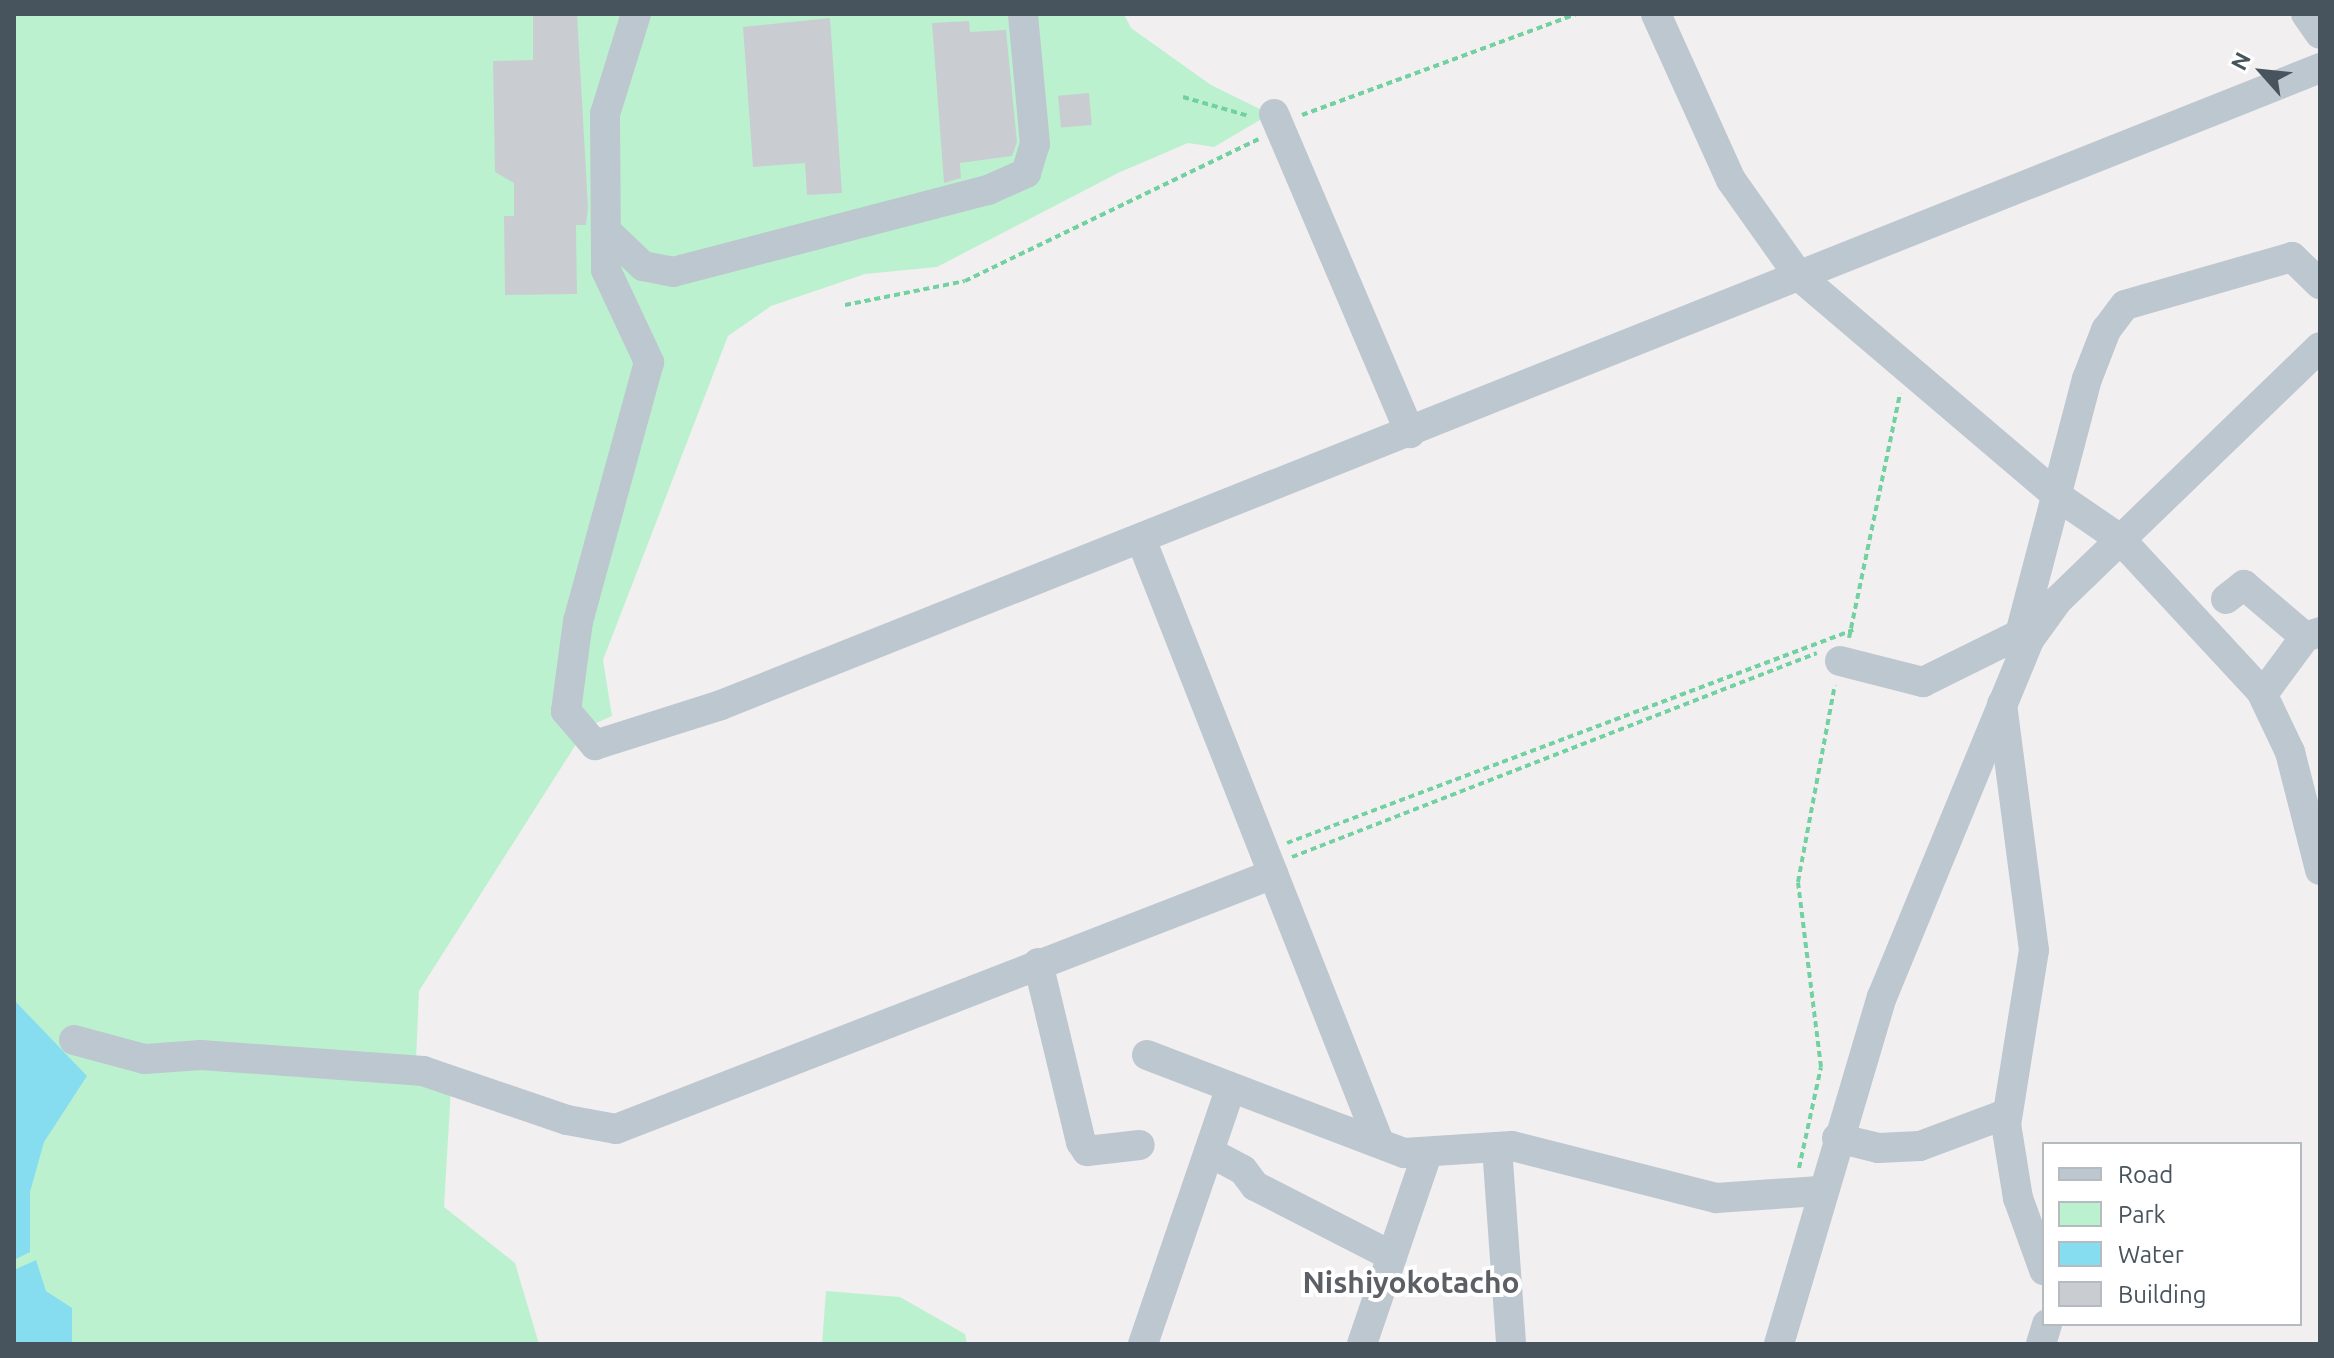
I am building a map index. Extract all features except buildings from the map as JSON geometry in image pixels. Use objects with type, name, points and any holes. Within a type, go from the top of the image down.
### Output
[{"type":"street","points":[[636,14],[605,114],[606,270],[649,362],[578,621],[566,711],[595,745],[721,705],[2320,68]]},
{"type":"street","points":[[607,232],[643,266],[673,272],[988,190],[1026,173],[1035,144],[1023,14]]},
{"type":"street","points":[[1656,14],[1731,180],[1799,276],[2056,495],[2120,539],[2263,694],[2290,752],[2320,870]]},
{"type":"street","points":[[2306,14],[2320,34]]},
{"type":"street","points":[[1279,120],[1410,433]]},
{"type":"street","points":[[1779,1344],[1807,1190],[1837,1138],[1882,997],[2024,637],[2056,495],[2087,379],[2106,330],[2125,305],[2292,257],[2320,284]]},
{"type":"street","points":[[1841,656],[1923,682],[2024,637],[2120,539],[2320,347]]},
{"type":"street","points":[[1141,539],[1379,1142]]},
{"type":"street","points":[[2226,599],[2244,585],[2312,634],[2263,694]]},
{"type":"street","points":[[2000,703],[2034,950],[2006,1114],[2018,1198],[2042,1264]]},
{"type":"street","points":[[74,1040],[145,1059],[201,1055],[423,1071],[567,1120],[616,1129],[1038,963],[1269,864]]},
{"type":"street","points":[[1038,963],[1081,1142],[1087,1151],[1140,1145]]},
{"type":"street","points":[[1147,1055],[1169,1058],[1230,1090],[1379,1142],[1427,1154],[1497,1147],[1716,1198],[1807,1190]]},
{"type":"street","points":[[1143,1344],[1230,1090]]},
{"type":"street","points":[[1837,1138],[1911,1147],[2006,1114]]},
{"type":"street","points":[[1497,1147],[1511,1344]]},
{"type":"street","points":[[1209,1152],[1243,1170],[1255,1186],[1392,1256]]},
{"type":"street","points":[[1362,1344],[1427,1154]]},
{"type":"path","points":[[845,305],[965,281],[1279,120],[1327,101],[1451,65],[1576,14]]},
{"type":"path","points":[[1183,97],[1221,113],[1279,120]]},
{"type":"path","points":[[1807,1190],[1821,1067],[1798,882],[1841,656],[1853,630],[1901,388],[1912,373]]},
{"type":"path","points":[[1269,864],[1830,648],[1841,656]]},
{"type":"green space","points":[[14,14],[1124,14],[1131,28],[1211,85],[1270,114],[1214,147],[1188,143],[1118,173],[937,267],[865,274],[771,306],[728,336],[603,660],[612,716],[587,727],[419,991],[415,1084],[451,1088],[444,1207],[515,1263],[539,1344],[14,1344]]},
{"type":"green space","points":[[826,1291],[900,1297],[965,1334],[967,1344],[822,1344]]},
{"type":"water","points":[[14,1000],[87,1076],[44,1142],[30,1192],[30,1252],[14,1260]]},
{"type":"water","points":[[36,1260],[46,1291],[72,1308],[72,1344],[14,1344],[14,1270]]},
{"type":"district","name":"Nishiyokotacho","points":[[1411,1282]]}]
